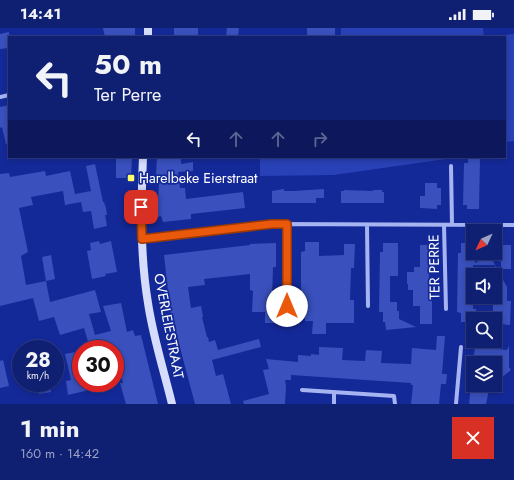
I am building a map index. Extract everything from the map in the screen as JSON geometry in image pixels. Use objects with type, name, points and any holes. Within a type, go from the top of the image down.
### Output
[{"type":"main road","name":"OVERLEIESTRAAT","points":[[143,158],[141,207],[142,239],[148,303],[172,404]]},
{"type":"street","name":"TER PERRE","points":[[452,166],[452,225]]},
{"type":"street","name":"TER PERRE","points":[[142,239],[272,224],[514,225]]},
{"type":"street","points":[[287,224],[287,306]]},
{"type":"street","points":[[367,225],[368,306]]},
{"type":"street","name":"TER PERRE","points":[[444,225],[446,309]]},
{"type":"street","points":[[456,404],[461,347]]},
{"type":"street","points":[[302,390],[394,396],[395,404]]},
{"type":"street","points":[[334,392],[334,404]]},
{"type":"shaded area","points":[[341,28],[483,28],[484,36],[341,36]]},
{"type":"shaded area","points":[[514,34],[514,141],[506,142],[506,36],[494,36]]},
{"type":"shaded area","points":[[260,158],[453,158],[334,175],[260,176]]},
{"type":"building","points":[[103,28],[135,28],[135,36],[105,36]]},
{"type":"building","points":[[174,28],[198,28],[198,36],[174,36]]},
{"type":"building","points":[[227,28],[239,28],[238,36],[226,36]]},
{"type":"building","points":[[307,28],[335,28],[335,36],[307,36]]},
{"type":"building","points":[[9,32],[8,48],[0,49],[0,34]]},
{"type":"building","points":[[8,105],[8,144],[6,144],[2,127],[0,128],[0,107]]},
{"type":"building","points":[[116,158],[132,158],[131,178],[116,178]]},
{"type":"building","points":[[157,158],[181,158],[181,164],[193,162],[193,171],[178,172],[180,188],[185,188],[186,199],[243,192],[245,208],[191,214],[191,219],[163,222],[161,216],[157,217],[159,184],[156,175]]},
{"type":"building","points":[[468,159],[480,159],[479,209],[467,209],[467,205],[463,205],[464,163],[468,163]]},
{"type":"building","points":[[95,164],[103,202],[106,208],[107,215],[105,215],[107,226],[94,229],[91,211],[83,212],[81,202],[65,205],[63,191],[31,197],[33,205],[19,208],[28,252],[21,256],[26,285],[46,281],[50,302],[95,290],[101,312],[89,314],[95,335],[111,331],[103,306],[121,303],[127,332],[133,330],[135,336],[141,335],[158,404],[126,404],[123,392],[124,392],[124,340],[88,340],[84,328],[60,335],[54,317],[39,321],[33,298],[0,306],[0,174],[9,173],[10,177],[45,171],[46,176],[70,171],[75,194],[91,191],[86,166]]},
{"type":"building","points":[[425,183],[437,183],[437,188],[441,188],[441,205],[437,205],[437,209],[420,208],[420,196],[425,196]]},
{"type":"building","points":[[284,189],[284,191],[294,191],[324,189],[324,198],[316,198],[316,203],[272,203],[272,191]]},
{"type":"building","points":[[382,190],[382,192],[384,192],[384,203],[341,203],[341,191]]},
{"type":"building","points":[[99,241],[100,244],[111,241],[117,272],[105,274],[106,276],[92,279],[87,251],[91,250],[90,243]]},
{"type":"building","points":[[305,242],[319,242],[319,256],[344,255],[344,244],[355,244],[354,268],[351,268],[350,300],[354,300],[354,323],[326,323],[326,334],[312,334],[313,321],[305,321],[305,311],[301,311],[301,252],[305,251]]},
{"type":"building","points":[[276,243],[276,267],[273,267],[272,299],[276,299],[276,323],[265,323],[265,312],[252,312],[253,291],[250,290],[250,274],[204,279],[205,285],[188,287],[191,308],[201,306],[207,337],[209,342],[215,340],[218,350],[259,339],[261,347],[212,360],[216,376],[223,374],[231,404],[195,404],[170,310],[164,255],[250,244]]},
{"type":"building","points":[[383,243],[398,243],[398,276],[390,276],[390,302],[397,302],[399,319],[416,327],[386,330],[385,322],[383,322],[383,312],[379,312],[380,252],[383,252]]},
{"type":"building","points":[[461,243],[466,243],[466,260],[475,260],[475,263],[481,260],[492,260],[495,265],[473,265],[473,268],[466,268],[466,304],[473,304],[473,309],[476,309],[476,312],[466,312],[466,322],[461,322],[461,313],[457,312],[458,253],[461,253]]},
{"type":"building","points":[[420,245],[433,245],[433,268],[429,268],[429,300],[432,300],[432,324],[420,324],[420,306],[413,306],[413,290],[408,290],[407,284],[407,272],[414,272],[414,267],[420,267]]},
{"type":"building","points":[[502,245],[511,245],[511,269],[501,268]]},
{"type":"building","points":[[51,255],[55,279],[46,281],[42,257]]},
{"type":"building","points":[[502,278],[507,287],[507,301],[511,301],[510,325],[502,324],[502,312],[493,311],[493,304],[502,304]]},
{"type":"building","points":[[437,336],[445,336],[442,374],[447,374],[446,384],[441,384],[439,404],[411,404],[413,385],[411,385],[411,383],[291,375],[291,380],[285,380],[285,404],[244,404],[243,401],[269,394],[263,370],[269,369],[266,359],[298,362],[298,355],[319,355],[319,347],[343,348],[342,360],[365,361],[366,350],[382,351],[381,363],[411,364],[412,348],[436,350]]},
{"type":"building","points":[[509,346],[509,367],[511,370],[502,377],[502,356],[474,356],[475,348],[507,350]]},
{"type":"building","points":[[72,353],[72,392],[81,392],[68,395],[66,381],[71,380],[65,354]]},
{"type":"building","points":[[3,360],[9,386],[0,388],[0,361]]},
{"type":"building","points":[[39,392],[51,392],[39,394]]},
{"type":"building","points":[[470,392],[489,392],[486,404],[469,404]]},
{"type":"place","name":"Harelbeke Eierstraat","points":[[131,178]]},
{"type":"route","points":[[141,207],[142,239],[272,224],[287,224],[287,306]]}]
